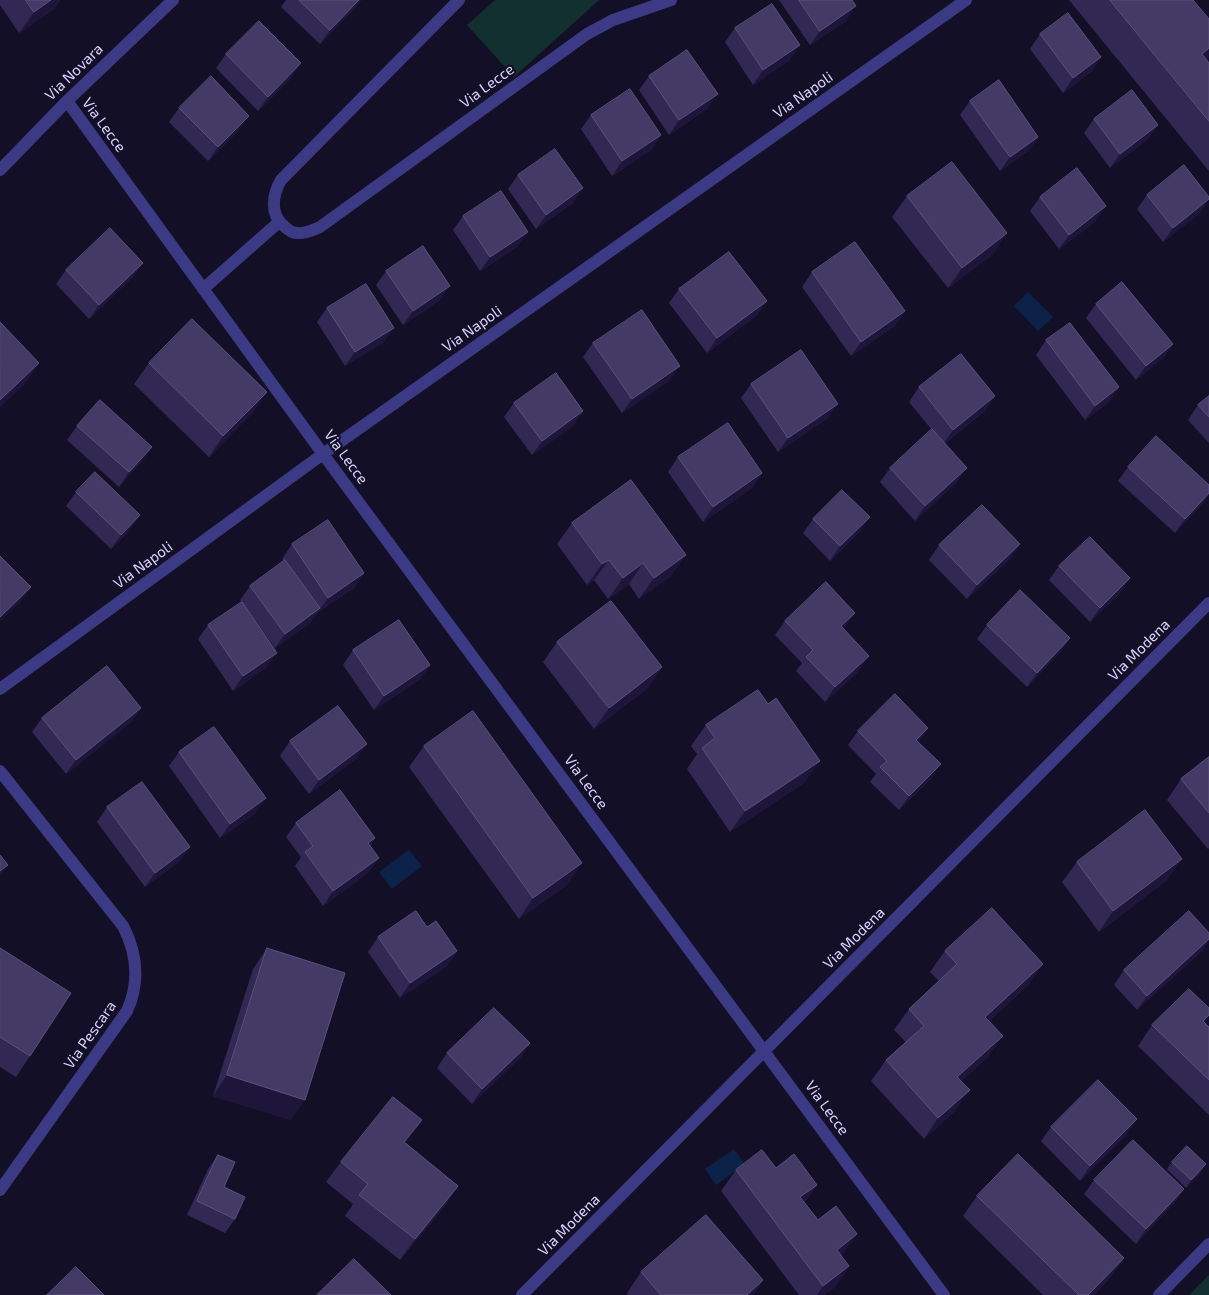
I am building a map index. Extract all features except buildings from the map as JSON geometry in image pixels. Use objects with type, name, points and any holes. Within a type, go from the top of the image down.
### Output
[{"type":"street","name":"Via Novara","points":[[0,170],[68,101],[173,0]]},
{"type":"street","points":[[203,289],[279,222],[274,212],[274,201],[275,190],[281,180],[459,0]]},
{"type":"street","name":"Via Lecce","points":[[279,222],[288,230],[297,233],[308,232],[320,227],[587,34],[613,20],[672,0]]},
{"type":"street","name":"Via Napoli","points":[[0,688],[323,454],[966,0]]},
{"type":"street","name":"Via Lecce","points":[[68,101],[323,454],[944,1295]]},
{"type":"street","name":"Via Modena","points":[[522,1295],[1209,603]]},
{"type":"street","name":"Via Pescara","points":[[0,770],[116,915],[129,939],[135,960],[136,974],[133,996],[127,1011],[0,1190]]},
{"type":"street","points":[[1159,1295],[1209,1244]]},
{"type":"green space","points":[[495,0],[599,0],[514,77],[467,25]]},
{"type":"green space","points":[[1209,1275],[1209,1295],[1189,1295]]},
{"type":"water","points":[[1028,292],[1053,317],[1038,331],[1014,306]]},
{"type":"water","points":[[409,850],[422,866],[392,889],[379,872]]},
{"type":"water","points":[[734,1149],[745,1164],[716,1185],[705,1169]]}]
